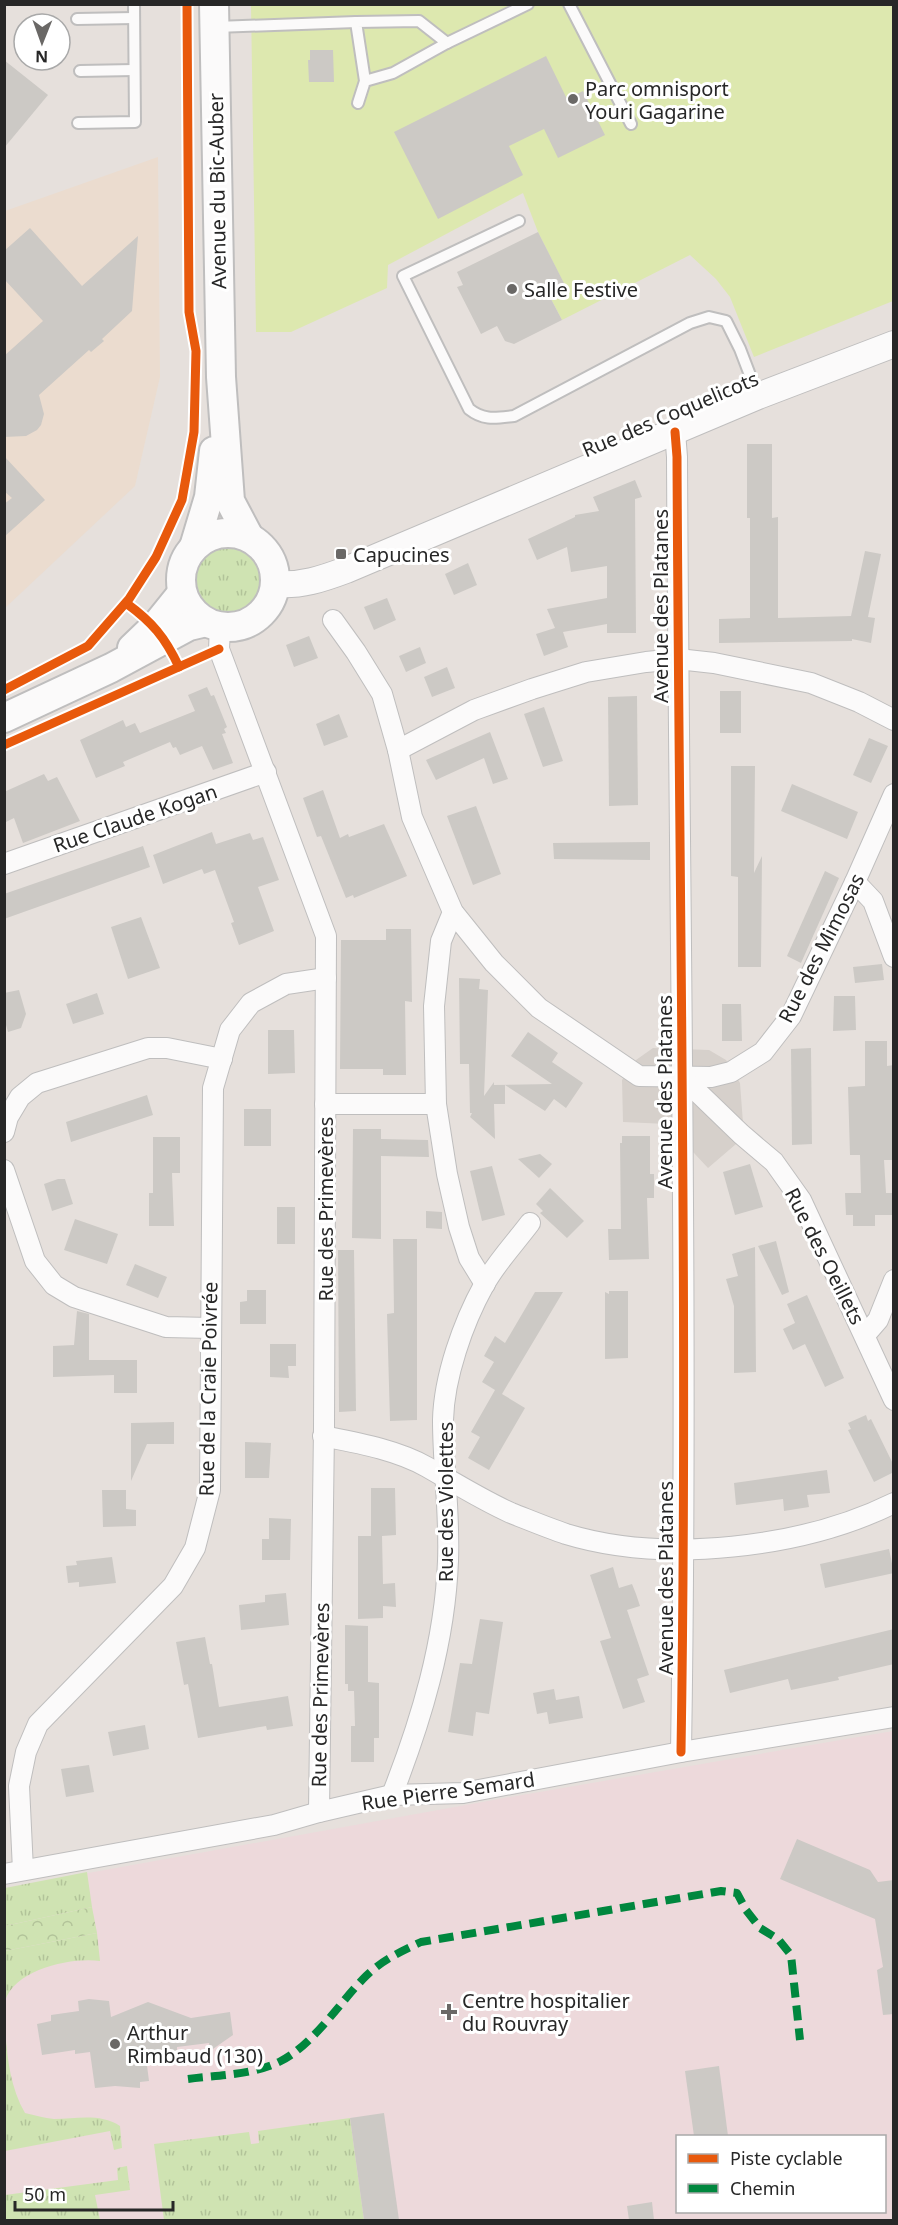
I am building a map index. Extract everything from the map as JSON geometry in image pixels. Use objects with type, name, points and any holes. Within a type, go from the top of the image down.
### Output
[{"type":"main road","name":"Avenue du Bic-Auber","points":[[214,16],[221,377],[230,501],[249,537]]},
{"type":"main road","name":"Avenue du Bic-Auber","points":[[194,547],[209,497],[221,377]]},
{"type":"main road","points":[[4,718],[111,668],[189,626],[213,624],[236,627],[264,612],[272,598],[276,584],[273,564],[264,548],[249,537],[235,533],[220,533],[206,538],[194,547],[185,560],[181,576],[182,593],[189,607],[213,624]]},
{"type":"main road","points":[[111,668],[157,624],[182,593]]},
{"type":"street","name":"Rue des Coquelicots","points":[[276,584],[314,582],[758,396],[894,344]]},
{"type":"street","name":"Avenue des Platanes","points":[[675,432],[682,1078],[684,1549],[681,1752]]},
{"type":"street","name":"Rue des Mimosas","points":[[333,620],[382,694],[398,750],[412,817],[453,912],[494,963],[539,1008],[639,1076],[711,1077],[731,1072],[763,1052],[791,1016],[894,794]]},
{"type":"street","name":"Rue des Primevères","points":[[213,624],[219,649],[326,936],[324,1437],[319,1812]]},
{"type":"street","points":[[398,750],[474,710],[532,689],[586,672],[678,659],[714,663],[811,683],[860,702],[894,720]]},
{"type":"street","name":"Rue Claude Kogan","points":[[4,864],[266,772]]},
{"type":"street","points":[[855,882],[873,901],[894,957]]},
{"type":"street","points":[[453,912],[441,941],[435,995],[436,1104],[447,1174],[459,1227],[469,1258],[485,1284]]},
{"type":"street","name":"Rue de la Craie Poivrée","points":[[14,1872],[19,1786],[26,1752],[38,1724],[173,1586],[195,1548],[210,1490],[213,1088],[230,1030],[251,1003],[286,984],[326,978]]},
{"type":"street","points":[[4,1132],[8,1117],[20,1097],[37,1083],[148,1048],[167,1048],[222,1059]]},
{"type":"street","name":"Rue des Oeillets","points":[[682,1078],[774,1162],[801,1200],[894,1400]]},
{"type":"street","points":[[325,1104],[436,1104]]},
{"type":"street","points":[[4,1170],[35,1261],[54,1285],[74,1297],[166,1327],[210,1328]]},
{"type":"street","name":"Rue des Violettes","points":[[392,1795],[419,1717],[436,1654],[444,1610],[448,1561],[443,1418],[449,1381],[462,1332],[485,1284],[530,1223]]},
{"type":"street","points":[[865,1335],[878,1320],[894,1280]]},
{"type":"street","points":[[324,1437],[384,1450],[426,1466],[509,1512],[567,1534],[625,1546],[684,1549],[771,1542],[820,1532],[894,1503]]},
{"type":"street","name":"Rue Pierre Semard","points":[[14,1872],[274,1825],[392,1795],[463,1793],[681,1752],[894,1717]]},
{"type":"lane","points":[[78,123],[135,122],[134,4]]},
{"type":"lane","points":[[365,81],[393,73],[447,43],[528,4]]},
{"type":"lane","points":[[569,4],[631,124]]},
{"type":"lane","points":[[214,16],[356,22],[419,21],[447,43]]},
{"type":"lane","points":[[77,19],[134,18]]},
{"type":"lane","points":[[356,22],[365,81],[358,103]]},
{"type":"lane","points":[[80,71],[134,70]]},
{"type":"lane","points":[[519,221],[402,276],[469,409],[478,416],[493,419],[514,416],[690,323],[709,317],[726,321],[740,349],[758,396]]},
{"type":"shaded area","points":[[158,157],[160,377],[135,486],[5,608],[5,211]]},
{"type":"shaded area","points":[[653,1048],[709,1050],[726,1060],[740,1083],[743,1123],[736,1144],[708,1168],[667,1124],[623,1122],[622,1080],[636,1060]]},
{"type":"shaded area","name":"Centre hospitalier du Rouvray","points":[[893,1731],[893,2220],[5,2220],[5,1888]]},
{"type":"green space","name":"Parc omnisport Youri Gagarine","points":[[251,5],[893,5],[893,301],[754,357],[730,297],[716,279],[690,255],[562,320],[551,299],[567,290],[538,232],[523,193],[388,265],[387,288],[291,332],[256,332]]},
{"type":"green space","points":[[228,545],[241,548],[252,555],[259,566],[262,579],[259,592],[252,603],[241,610],[228,613],[215,610],[204,603],[197,592],[194,579],[197,566],[204,555],[215,548]]},
{"type":"green space","points":[[87,1872],[92,1907],[5,1926],[5,1888]]},
{"type":"green space","points":[[92,1907],[97,1933],[5,1951],[5,1926]]},
{"type":"green space","points":[[97,1933],[100,1961],[75,1961],[46,1967],[20,1981],[5,2001],[5,1951]]},
{"type":"green space","points":[[5,2027],[8,2061],[16,2093],[25,2113],[54,2119],[104,2119],[120,2126],[122,2148],[114,2150],[110,2131],[5,2151]]},
{"type":"green space","points":[[350,2118],[364,2220],[164,2220],[154,2144],[249,2132],[251,2144],[259,2143],[258,2131]]},
{"type":"green space","points":[[127,2166],[130,2190],[95,2195],[100,2220],[5,2220],[5,2195],[118,2180],[117,2168]]},
{"type":"building","points":[[310,50],[333,50],[334,82],[309,82]]},
{"type":"building","points":[[546,56],[567,99],[583,91],[605,135],[558,158],[544,129],[509,146],[523,175],[438,219],[394,132]]},
{"type":"building","points":[[4,60],[12,66],[12,72],[19,72],[48,95],[4,148]]},
{"type":"building","points":[[30,228],[82,286],[138,236],[132,311],[102,339],[104,341],[91,352],[89,350],[39,395],[44,414],[37,430],[26,436],[4,437],[4,356],[43,321],[4,279],[4,251]]},
{"type":"building","name":"Salle Festive","points":[[538,232],[568,291],[551,299],[562,320],[514,344],[505,341],[497,326],[481,334],[457,287],[463,285],[457,272]]},
{"type":"building","points":[[747,444],[772,444],[772,518],[778,517],[778,618],[851,616],[865,551],[881,554],[868,617],[875,618],[871,643],[852,639],[852,641],[719,643],[719,619],[750,618]]},
{"type":"building","points":[[4,456],[45,500],[4,537],[4,504],[12,498],[4,491]]},
{"type":"building","points":[[635,480],[642,497],[635,499],[636,633],[607,633],[607,624],[563,632],[568,647],[544,656],[536,634],[555,628],[547,609],[607,598],[607,566],[571,572],[567,547],[537,560],[528,539],[575,515],[599,511],[593,497]]},
{"type":"building","points":[[468,563],[477,585],[454,595],[445,574]]},
{"type":"building","points":[[387,598],[396,620],[374,630],[364,607]]},
{"type":"building","points":[[309,636],[318,658],[294,667],[286,645]]},
{"type":"building","points":[[420,647],[426,663],[406,672],[399,656]]},
{"type":"building","points":[[447,667],[455,688],[432,697],[424,677]]},
{"type":"building","points":[[207,687],[211,696],[214,695],[227,727],[224,729],[226,733],[222,734],[233,763],[213,770],[202,746],[180,755],[170,742],[123,762],[125,766],[96,778],[80,740],[123,720],[126,727],[135,723],[140,733],[195,711],[188,695]]},
{"type":"building","points":[[720,691],[741,691],[741,733],[720,733]]},
{"type":"building","points":[[637,696],[638,805],[609,806],[608,697]]},
{"type":"building","points":[[544,707],[563,761],[543,767],[524,714]]},
{"type":"building","points":[[339,714],[348,737],[324,746],[316,724]]},
{"type":"building","points":[[490,732],[508,779],[493,784],[484,758],[436,780],[426,760]]},
{"type":"building","points":[[869,738],[888,746],[871,783],[853,775]]},
{"type":"building","points":[[731,766],[755,766],[754,873],[762,856],[761,967],[738,967],[738,877],[731,876]]},
{"type":"building","points":[[44,774],[48,781],[57,777],[80,821],[23,843],[14,818],[4,823],[4,792]]},
{"type":"building","points":[[792,784],[858,812],[847,839],[781,811]]},
{"type":"building","points":[[323,790],[340,838],[384,824],[407,876],[354,898],[353,895],[346,898],[321,836],[317,837],[303,798]]},
{"type":"building","points":[[476,806],[501,874],[473,885],[447,816]]},
{"type":"building","points":[[212,832],[216,844],[250,833],[253,840],[263,837],[279,880],[258,887],[274,931],[239,945],[231,923],[234,922],[215,870],[204,874],[202,869],[163,884],[153,855]]},
{"type":"building","points":[[650,842],[650,860],[554,859],[553,843]]},
{"type":"building","points":[[143,846],[150,867],[4,919],[4,894]]},
{"type":"building","points":[[825,871],[839,878],[801,963],[787,956]]},
{"type":"building","points":[[141,917],[160,968],[128,979],[111,927]]},
{"type":"building","points":[[386,929],[411,929],[412,1002],[405,1001],[406,1075],[383,1075],[383,1069],[340,1069],[341,940],[386,940]]},
{"type":"building","points":[[882,964],[884,980],[855,983],[853,967]]},
{"type":"building","points":[[459,978],[480,979],[479,989],[488,990],[484,1096],[494,1082],[494,1085],[552,1084],[511,1056],[528,1032],[558,1053],[552,1062],[583,1083],[566,1108],[554,1099],[545,1111],[505,1085],[505,1104],[494,1104],[495,1139],[470,1117],[472,1113],[470,1113],[469,1064],[460,1064]]},
{"type":"building","points":[[19,990],[26,1014],[21,1028],[8,1032],[4,1018],[4,993]]},
{"type":"building","points":[[97,993],[104,1014],[73,1024],[66,1004]]},
{"type":"building","points":[[834,996],[855,996],[856,1030],[833,1031]]},
{"type":"building","points":[[722,1004],[741,1004],[742,1041],[722,1041]]},
{"type":"building","points":[[268,1030],[294,1030],[295,1073],[268,1074]]},
{"type":"building","points":[[865,1041],[887,1041],[887,1066],[894,1065],[894,1160],[884,1160],[886,1193],[894,1193],[894,1215],[875,1215],[875,1226],[853,1226],[853,1215],[846,1215],[845,1193],[861,1193],[860,1155],[850,1155],[848,1087],[865,1086]]},
{"type":"building","points":[[811,1048],[812,1144],[792,1145],[791,1049]]},
{"type":"building","points":[[147,1095],[153,1115],[71,1142],[66,1122]]},
{"type":"building","points":[[244,1109],[271,1109],[271,1146],[244,1146]]},
{"type":"building","points":[[353,1129],[381,1129],[381,1139],[428,1140],[429,1157],[381,1156],[381,1239],[352,1238]]},
{"type":"building","points":[[622,1136],[650,1136],[650,1174],[654,1174],[654,1198],[647,1198],[649,1259],[609,1260],[608,1229],[621,1229],[620,1143],[622,1143]]},
{"type":"building","points":[[153,1137],[180,1137],[180,1173],[172,1173],[174,1226],[149,1226],[149,1193],[153,1193]]},
{"type":"building","points":[[540,1154],[552,1164],[539,1178],[518,1159]]},
{"type":"building","points":[[750,1164],[763,1207],[735,1215],[723,1172]]},
{"type":"building","points":[[492,1166],[505,1215],[482,1221],[470,1171]]},
{"type":"building","points":[[65,1179],[73,1204],[52,1211],[44,1184]]},
{"type":"building","points":[[550,1188],[584,1221],[567,1238],[540,1213],[543,1211],[536,1204]]},
{"type":"building","points":[[277,1207],[295,1207],[295,1244],[277,1244]]},
{"type":"building","points":[[426,1211],[442,1212],[442,1229],[426,1228]]},
{"type":"building","points":[[75,1219],[118,1234],[107,1264],[64,1250]]},
{"type":"building","points":[[393,1239],[417,1239],[417,1420],[390,1421],[387,1314],[394,1313]]},
{"type":"building","points":[[776,1241],[789,1292],[782,1295],[758,1246]]},
{"type":"building","points":[[755,1247],[756,1372],[734,1373],[734,1306],[726,1279],[738,1276],[732,1254]]},
{"type":"building","points":[[338,1250],[354,1250],[356,1411],[339,1412]]},
{"type":"building","points":[[135,1264],[167,1277],[158,1298],[126,1285]]},
{"type":"building","points":[[247,1290],[266,1290],[266,1324],[240,1324],[240,1302],[247,1301]]},
{"type":"building","points":[[609,1291],[628,1291],[628,1358],[605,1359],[605,1292],[609,1294]]},
{"type":"building","points":[[535,1292],[563,1292],[502,1394],[525,1408],[489,1470],[468,1458],[480,1437],[471,1432],[495,1390],[482,1382],[494,1362],[484,1356],[495,1336],[505,1343]]},
{"type":"building","points":[[807,1295],[844,1378],[825,1387],[805,1344],[793,1350],[783,1329],[795,1323],[787,1304]]},
{"type":"building","points":[[77,1311],[89,1314],[89,1360],[137,1360],[137,1393],[114,1393],[114,1375],[53,1377],[53,1346],[74,1345]]},
{"type":"building","points":[[270,1344],[296,1344],[296,1366],[288,1366],[289,1378],[270,1377]]},
{"type":"building","points":[[866,1415],[868,1421],[871,1419],[894,1466],[894,1472],[874,1482],[848,1430],[851,1429],[848,1423]]},
{"type":"building","points":[[174,1422],[174,1444],[147,1444],[131,1481],[131,1423]]},
{"type":"building","points":[[245,1442],[271,1443],[269,1478],[245,1478]]},
{"type":"building","points":[[827,1470],[830,1493],[807,1495],[809,1507],[784,1511],[783,1499],[736,1505],[734,1483]]},
{"type":"building","points":[[371,1488],[395,1488],[396,1535],[382,1536],[383,1584],[395,1583],[396,1607],[383,1606],[383,1618],[358,1619],[358,1536],[371,1536]]},
{"type":"building","points":[[102,1490],[126,1490],[126,1509],[136,1510],[136,1526],[103,1527]]},
{"type":"building","points":[[269,1518],[291,1519],[290,1560],[262,1560],[262,1539],[269,1539]]},
{"type":"building","points":[[889,1549],[894,1573],[825,1588],[820,1564]]},
{"type":"building","points":[[112,1557],[116,1583],[79,1587],[79,1582],[68,1583],[66,1566],[77,1565],[76,1561]]},
{"type":"building","points":[[613,1567],[619,1588],[632,1584],[640,1606],[627,1610],[649,1675],[637,1679],[645,1702],[623,1709],[600,1641],[611,1638],[590,1575]]},
{"type":"building","points":[[286,1593],[289,1625],[241,1630],[239,1605],[265,1602],[265,1595]]},
{"type":"building","points":[[480,1619],[503,1622],[489,1714],[476,1712],[473,1736],[448,1732],[460,1663],[472,1664]]},
{"type":"building","points":[[345,1625],[368,1626],[368,1682],[379,1683],[379,1738],[374,1738],[374,1762],[351,1762],[351,1726],[355,1726],[354,1691],[348,1691],[348,1684],[345,1684]]},
{"type":"building","points":[[894,1629],[894,1664],[838,1677],[839,1680],[791,1690],[788,1679],[730,1693],[724,1670]]},
{"type":"building","points":[[205,1637],[219,1707],[288,1696],[293,1726],[267,1730],[266,1726],[198,1738],[188,1684],[184,1685],[176,1642]]},
{"type":"building","points":[[554,1689],[556,1700],[579,1696],[583,1718],[549,1724],[547,1712],[537,1714],[533,1693]]},
{"type":"building","points":[[145,1725],[149,1749],[113,1756],[108,1732]]},
{"type":"building","points":[[89,1765],[94,1792],[66,1797],[61,1769]]},
{"type":"building","points":[[797,1839],[870,1870],[878,1882],[894,1880],[894,2014],[883,2015],[877,1970],[883,1967],[875,1919],[780,1879]]},
{"type":"building","name":"Arthur Rimbaud (130)","points":[[89,1999],[109,2001],[111,2017],[148,2002],[191,2018],[230,2012],[233,2035],[210,2051],[209,2043],[177,2047],[177,2053],[146,2058],[149,2081],[140,2082],[140,2088],[115,2086],[95,2088],[90,2052],[75,2054],[75,2050],[42,2055],[37,2024],[51,2021],[51,2015],[79,2011],[78,2001]]},
{"type":"building","points":[[719,2066],[728,2135],[694,2135],[685,2071]]},
{"type":"building","points":[[384,2113],[399,2220],[364,2220],[350,2118]]},
{"type":"building","points":[[652,2202],[654,2220],[629,2220],[627,2206]]},
{"type":"marked path","points":[[188,2079],[246,2072],[269,2066],[291,2055],[313,2036],[376,1967],[390,1957],[421,1942],[721,1891],[737,1893],[746,1910],[760,1928],[778,1939],[791,1955],[800,2040]]},
{"type":"cycle path","points":[[4,690],[88,646],[129,599],[156,557],[182,500],[194,432],[196,351],[189,312],[187,4]]},
{"type":"cycle path","points":[[675,432],[684,1428],[681,1752]]},
{"type":"cycle path","points":[[126,603],[157,631],[179,667]]},
{"type":"cycle path","points":[[4,745],[219,649]]},
{"type":"place","name":"Parc omnisport Youri Gagarine","points":[[573,99]]},
{"type":"place","name":"Salle Festive","points":[[512,289]]},
{"type":"place","name":"Capucines","points":[[341,554]]},
{"type":"place","name":"Centre hospitalier du Rouvray","points":[[449,2012]]},
{"type":"place","name":"Arthur Rimbaud (130)","points":[[115,2044]]}]
